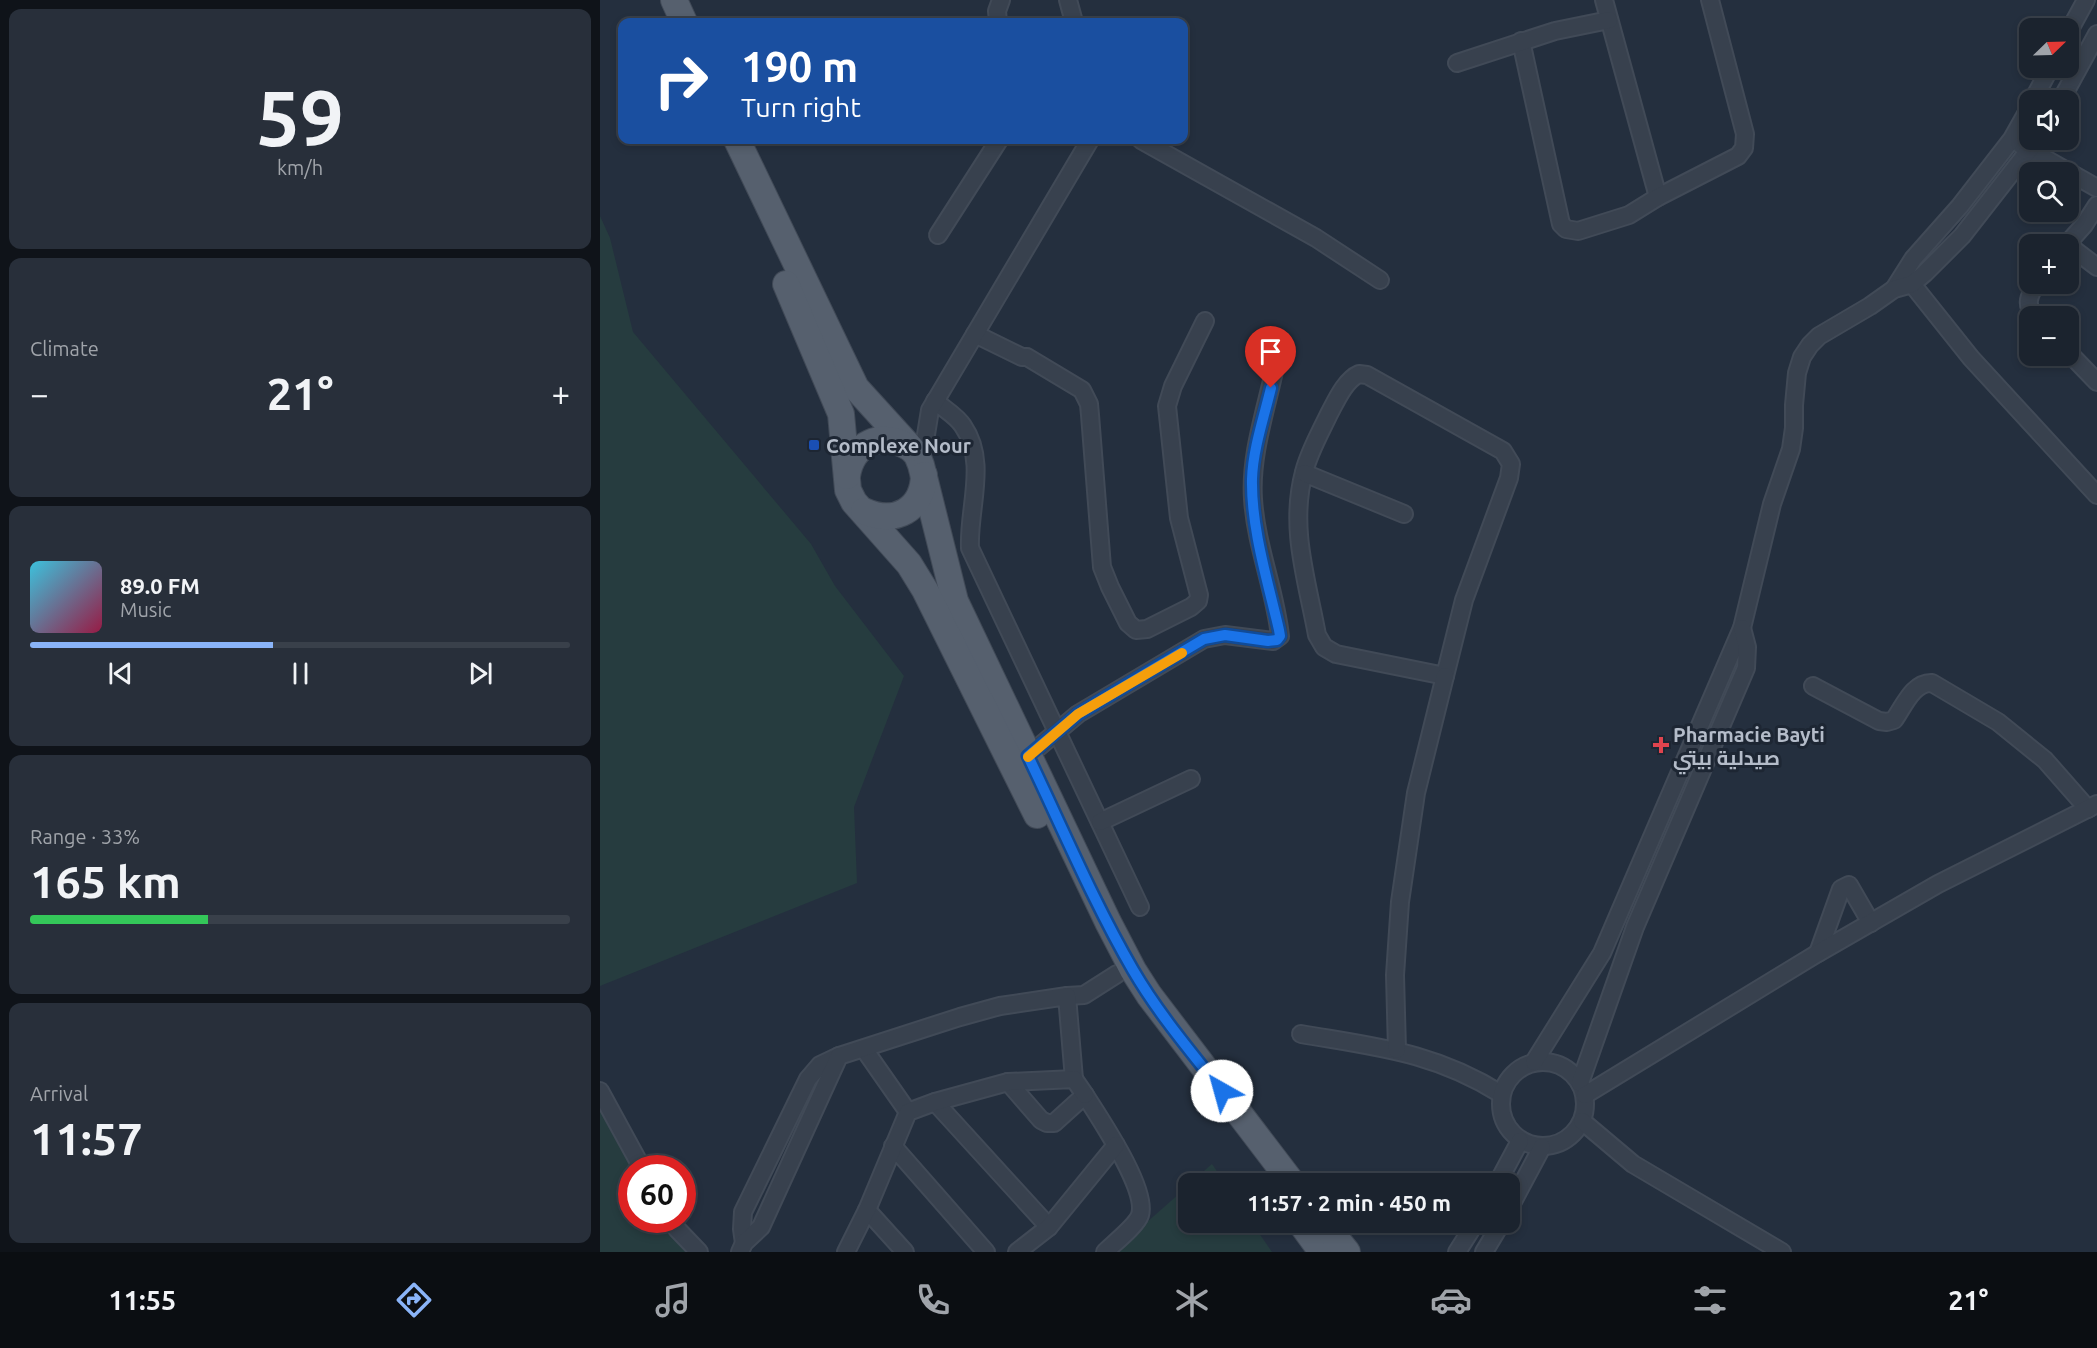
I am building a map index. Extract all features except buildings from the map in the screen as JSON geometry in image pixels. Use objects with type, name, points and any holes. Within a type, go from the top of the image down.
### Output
[{"type":"main road","points":[[656,0],[664,18]]},
{"type":"main road","points":[[674,0],[682,18]]},
{"type":"main road","points":[[720,144],[798,308],[837,399],[841,414],[848,490],[854,502],[909,564],[925,590],[1117,974],[1153,1029],[1262,1173]]},
{"type":"main road","points":[[738,144],[856,388],[917,460],[955,601],[1133,970],[1165,1018],[1285,1173]]},
{"type":"main road","points":[[846,476],[851,460],[869,442],[886,439],[895,441],[917,460],[921,494],[909,509],[892,517],[882,517],[864,511]]},
{"type":"main road","points":[[1308,1233],[1322,1252]]},
{"type":"main road","points":[[1332,1233],[1347,1252]]},
{"type":"street","points":[[998,18],[1001,0]]},
{"type":"street","points":[[1068,0],[1073,18]]},
{"type":"street","points":[[1604,0],[1658,197]]},
{"type":"street","points":[[1521,41],[1561,224],[1566,229],[1578,231],[1629,216],[1658,197],[1738,156],[1744,148],[1745,134],[1710,0]]},
{"type":"street","points":[[2076,18],[2086,0]]},
{"type":"street","points":[[1457,63],[1521,41],[1609,20]]},
{"type":"street","points":[[2066,90],[2097,34]]},
{"type":"street","points":[[1894,289],[1913,259],[1960,206],[2019,127]]},
{"type":"street","points":[[2012,139],[2019,141]]},
{"type":"street","points":[[938,235],[996,144]]},
{"type":"street","points":[[917,460],[924,447],[930,410],[1088,144]]},
{"type":"street","points":[[1148,144],[1316,238],[1380,280]]},
{"type":"street","points":[[1534,1062],[1602,952],[1742,628],[1772,504],[1791,449],[1797,373],[1802,357],[1820,336],[1894,289],[1912,284],[1962,236],[2029,150]]},
{"type":"street","points":[[2040,150],[2097,188]]},
{"type":"street","points":[[2077,234],[2097,206]]},
{"type":"street","points":[[2079,253],[2097,267]]},
{"type":"street","points":[[1912,284],[1971,358],[2097,495]]},
{"type":"street","points":[[979,329],[1026,352],[1027,357],[1074,384],[1086,395],[1090,416],[1102,567],[1128,623],[1132,628],[1141,630],[1191,607],[1198,601],[1199,595],[1179,518],[1167,406],[1173,386],[1204,321]]},
{"type":"street","points":[[2079,363],[2097,382]]},
{"type":"street","points":[[1028,756],[1078,714],[1204,639],[1225,635],[1273,641],[1280,636],[1257,532],[1252,477],[1275,367]]},
{"type":"street","points":[[1397,1050],[1395,975],[1400,902],[1416,793],[1464,600],[1509,478],[1511,464],[1503,451],[1367,375],[1359,374],[1352,378],[1335,403],[1312,448],[1304,473],[1298,511],[1298,543],[1320,641],[1324,647],[1336,654],[1445,676]]},
{"type":"street","points":[[935,401],[962,424],[969,438],[977,472],[969,528],[970,548],[1140,907]]},
{"type":"street","points":[[1304,473],[1404,514]]},
{"type":"street","points":[[1582,1089],[1635,927],[1746,668],[1747,647],[1742,628]]},
{"type":"street","points":[[1582,1089],[1938,884],[2092,807],[2045,760],[1998,722],[1932,683],[1916,687],[1894,720],[1887,722],[1879,721],[1813,686]]},
{"type":"street","points":[[1700,721],[1718,731]]},
{"type":"street","points":[[1100,822],[1191,778]]},
{"type":"street","points":[[1818,953],[1841,889],[1845,885],[1849,885],[1871,923]]},
{"type":"street","points":[[742,1247],[761,1227],[839,1056],[1000,1006],[1084,995],[1117,974]]},
{"type":"street","points":[[1066,996],[1074,1079],[1116,1145],[1135,1184],[1141,1206],[1140,1217],[1105,1252]]},
{"type":"street","points":[[1301,1034],[1397,1050],[1451,1067],[1501,1094]]},
{"type":"street","points":[[864,1049],[909,1112]]},
{"type":"street","points":[[1547,1061],[1560,1065],[1572,1072],[1582,1089],[1585,1108],[1582,1121],[1575,1133],[1564,1141],[1542,1147],[1520,1141],[1502,1117],[1501,1094],[1506,1083],[1513,1073],[1534,1062],[1547,1061]]},
{"type":"street","points":[[846,1252],[867,1210],[909,1112],[935,1102],[1008,1082],[1074,1079]]},
{"type":"street","points":[[1008,1082],[1041,1120],[1047,1123],[1054,1123],[1085,1095]]},
{"type":"street","points":[[600,1091],[635,1155]]},
{"type":"street","points":[[935,1102],[1049,1227]]},
{"type":"street","points":[[1582,1121],[1633,1164],[1782,1252]]},
{"type":"street","points":[[1503,1173],[1520,1141]]},
{"type":"street","points":[[1017,1252],[1049,1227],[1116,1145]]},
{"type":"street","points":[[893,1146],[986,1252]]},
{"type":"street","points":[[1520,1188],[1542,1147]]},
{"type":"street","points":[[867,1210],[905,1252]]},
{"type":"street","points":[[681,1233],[699,1252]]},
{"type":"street","points":[[1457,1252],[1469,1233]]},
{"type":"street","points":[[1484,1252],[1495,1233]]},
{"type":"green space","points":[[600,216],[610,238],[633,332],[811,544],[835,586],[904,676],[854,807],[857,883],[600,986]]},
{"type":"green space","points":[[600,1106],[632,1155],[618,1155],[618,1233],[684,1233],[696,1252],[600,1252]]},
{"type":"green space","points":[[1212,1164],[1218,1173],[1202,1173]]},
{"type":"green space","points":[[1178,1195],[1178,1233],[1259,1233],[1272,1252],[1113,1252]]},
{"type":"slow traffic","points":[[1028,757],[1078,714],[1182,653]]},
{"type":"place","name":"Complexe Nour","points":[[814,445]]},
{"type":"place","name":"Pharmacie Bayti صيدلية بيتي","points":[[1661,745]]},
{"type":"route","points":[[1222,1091],[1165,1018],[1133,970],[1028,756],[1078,714],[1204,639],[1225,635],[1273,641],[1280,636],[1257,532],[1252,477],[1271,388]]}]
